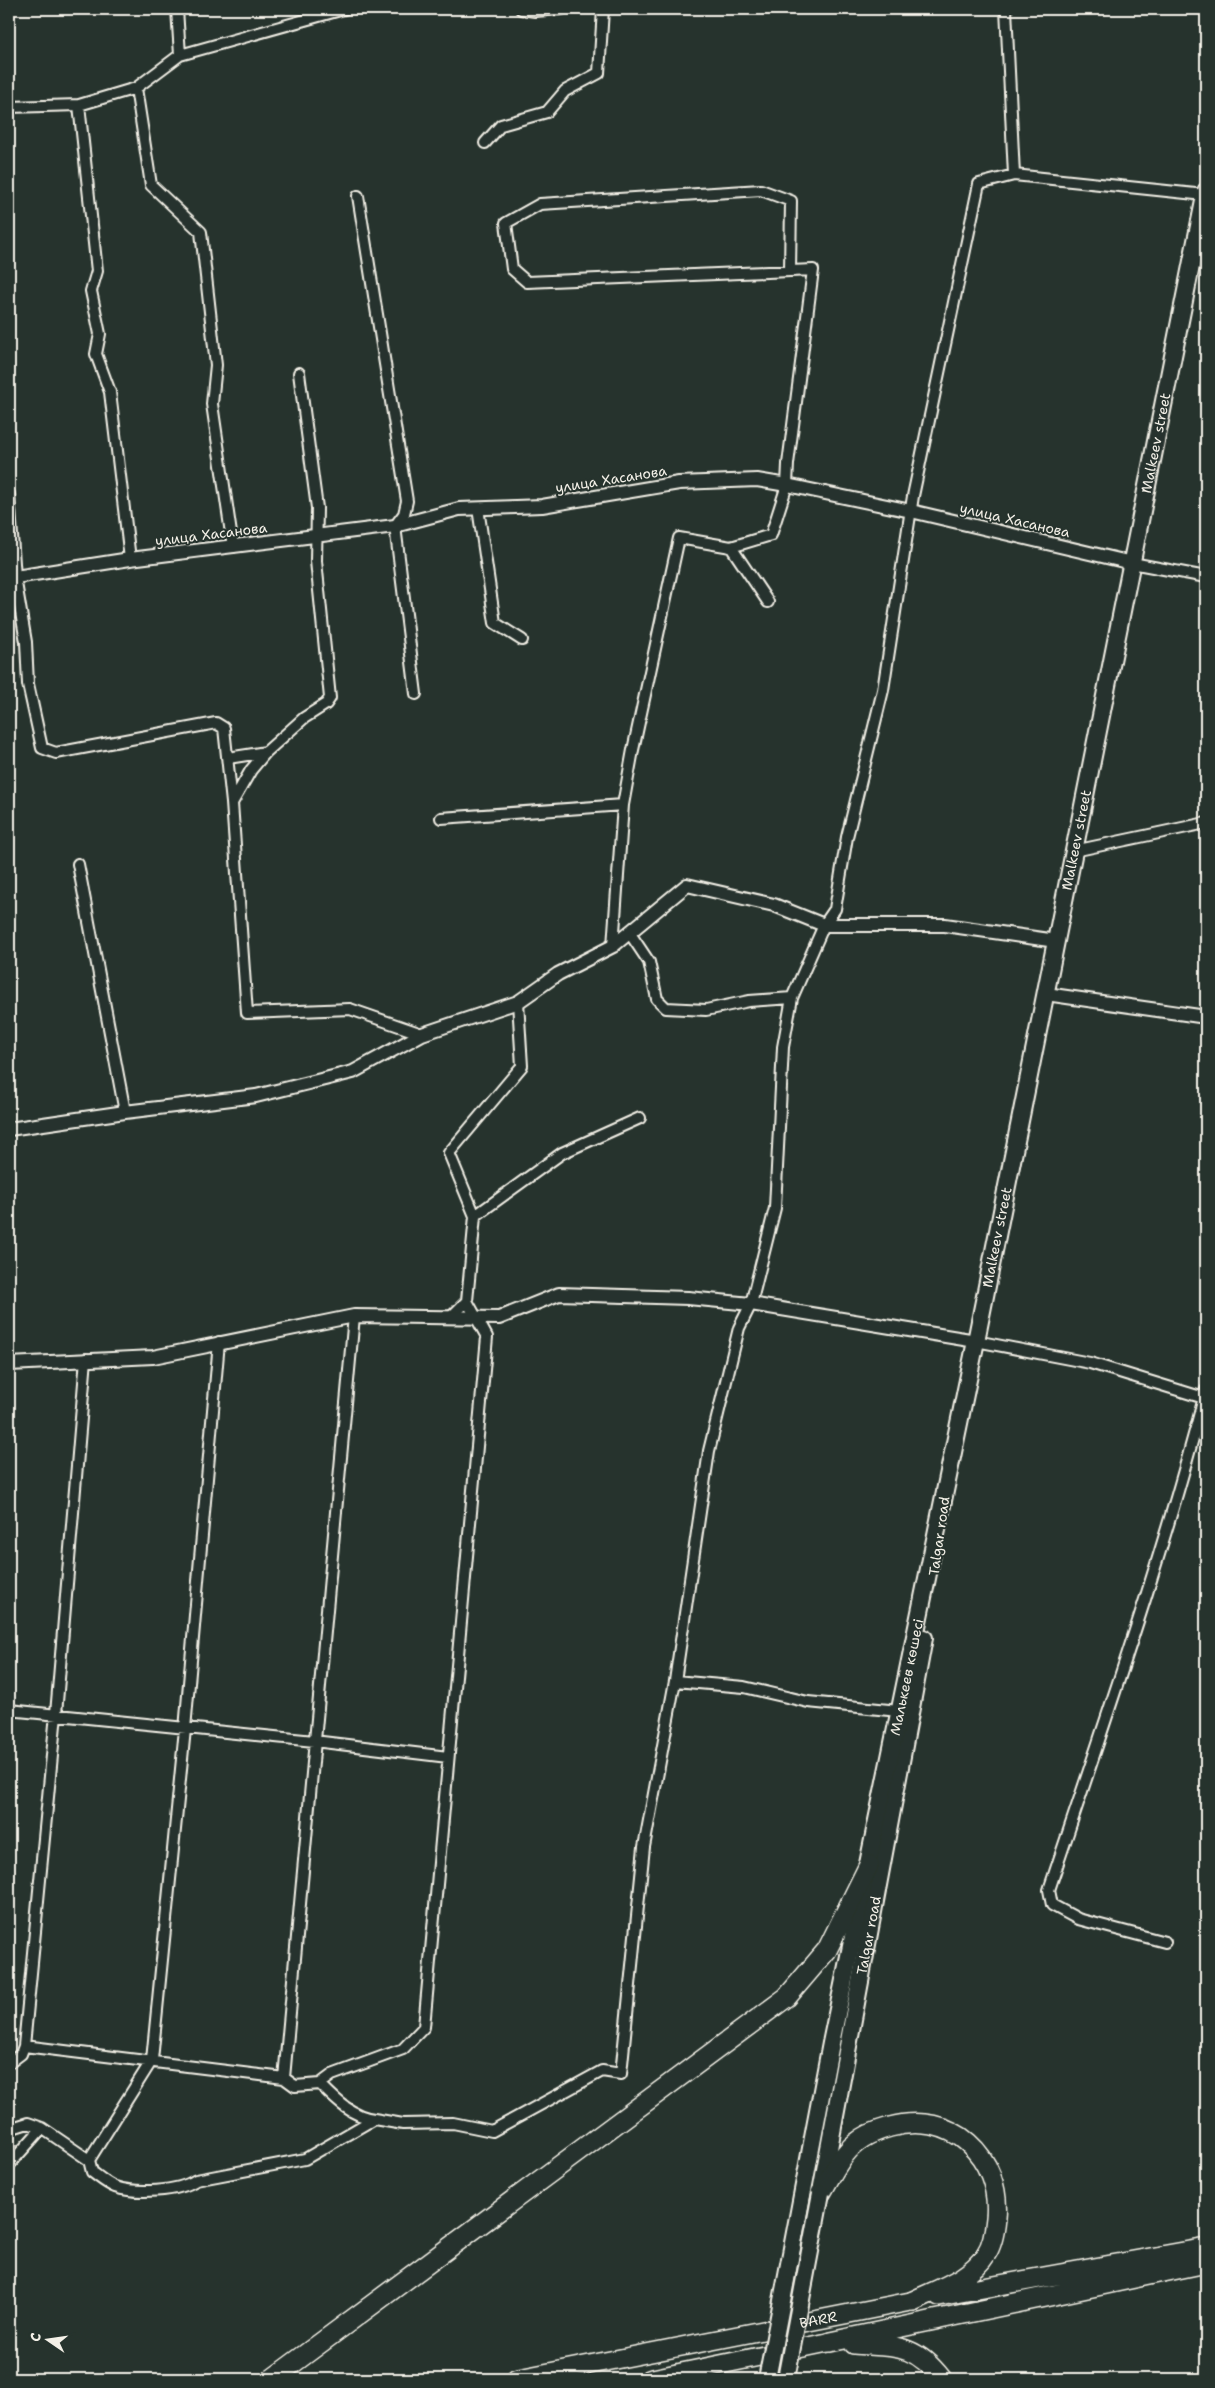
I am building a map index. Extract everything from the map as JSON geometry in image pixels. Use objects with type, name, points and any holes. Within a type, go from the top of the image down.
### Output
[{"type":"highway","points":[[272,2379],[788,1997],[827,1950],[869,1865]]},
{"type":"highway","points":[[821,2193],[844,2156],[856,2142],[878,2130],[902,2123],[930,2123],[953,2131],[971,2145],[984,2160],[994,2182],[998,2203],[995,2231],[986,2254],[969,2272],[957,2280],[913,2301]]},
{"type":"highway","points":[[1121,2272],[1206,2248]]},
{"type":"highway","points":[[1121,2272],[1206,2263]]},
{"type":"highway","name":"BARR","points":[[516,2379],[913,2301],[1121,2272]]},
{"type":"highway","name":"BARR","points":[[650,2379],[830,2342],[1121,2272]]},
{"type":"highway","points":[[830,2342],[901,2347],[918,2354],[942,2379]]},
{"type":"main road","name":"Malkeev street","points":[[945,1490],[1206,193]]},
{"type":"main road","name":"Малькеев көшесі","points":[[869,1865],[945,1490]]},
{"type":"main road","name":"Talgar road","points":[[786,2379],[920,1671],[945,1490]]},
{"type":"main road","name":"Talgar road","points":[[767,2379],[831,2043],[869,1865]]},
{"type":"street","points":[[178,9],[180,55]]},
{"type":"street","points":[[9,107],[79,105],[136,88],[180,55],[344,9]]},
{"type":"street","points":[[522,9],[535,11],[562,9]]},
{"type":"street","points":[[485,143],[501,125],[547,112],[565,91],[599,73],[603,9]]},
{"type":"street","points":[[1006,9],[1014,175]]},
{"type":"street","points":[[136,88],[151,185],[201,232],[216,365],[212,404],[233,547]]},
{"type":"street","points":[[79,105],[97,270],[91,291],[100,334],[96,354],[110,392],[130,558]]},
{"type":"street","points":[[320,2084],[338,2102],[360,2117],[402,2124],[453,2123],[492,2131],[602,2071],[621,2074],[644,1847],[675,1681],[710,1451],[739,1328],[751,1304],[775,1208],[783,1047],[792,998],[824,925],[835,909],[846,837],[883,690],[911,511],[979,184],[1014,175],[1206,193]]},
{"type":"street","points":[[613,946],[623,805],[632,750],[679,538],[730,547],[771,535],[787,485],[788,464],[813,270],[790,271],[528,282],[512,269],[506,222],[540,204],[761,190],[790,201],[790,271]]},
{"type":"street","points":[[358,196],[407,501],[404,514],[395,526],[416,694]]},
{"type":"street","points":[[232,803],[251,770],[266,752],[304,718],[326,704],[330,698],[316,562],[317,508],[299,374]]},
{"type":"street","name":"улица Хасанова","points":[[12,578],[130,558],[395,526],[459,509],[542,506],[680,483],[757,480],[911,511],[1132,563],[1206,577]]},
{"type":"street","points":[[9,494],[12,578],[26,642],[28,684],[42,748],[56,753],[216,723],[224,728],[232,803],[247,1013],[350,1010],[422,1034]]},
{"type":"street","points":[[478,508],[495,623],[522,640]]},
{"type":"street","points":[[730,547],[768,602]]},
{"type":"street","points":[[228,758],[266,752]]},
{"type":"street","points":[[442,818],[623,805]]},
{"type":"street","points":[[1074,851],[1206,823]]},
{"type":"street","points":[[78,864],[125,1112]]},
{"type":"street","points":[[9,1129],[256,1096],[353,1072],[422,1034],[518,1002],[558,974],[613,946],[687,886],[774,905],[824,925],[945,925],[1056,941]]},
{"type":"street","points":[[629,932],[649,962],[658,999],[666,1008],[706,1010],[749,1001],[792,998]]},
{"type":"street","points":[[1046,994],[1206,1017]]},
{"type":"street","points":[[487,1337],[467,1301],[475,1216],[449,1153],[522,1066],[518,1002]]},
{"type":"street","points":[[475,1216],[562,1153],[640,1118]]},
{"type":"street","points":[[9,1364],[153,1357],[218,1342],[354,1316],[499,1318],[559,1294],[688,1298],[751,1304],[976,1341],[1090,1363],[1205,1394],[1204,1417],[1049,1890],[1052,1905],[1078,1919],[1165,1942]]},
{"type":"street","points":[[450,1318],[467,1301]]},
{"type":"street","points":[[284,2078],[354,1316]]},
{"type":"street","points":[[24,2046],[152,2060],[284,2078],[296,2086],[320,2084],[332,2075],[403,2049],[424,2027],[487,1337],[499,1318]]},
{"type":"street","points":[[89,2160],[152,2060],[186,1729],[218,1342]]},
{"type":"street","points":[[9,2063],[22,2054],[24,2046],[56,1714],[86,1359]]},
{"type":"street","points":[[675,1681],[744,1687],[808,1702],[899,1711]]},
{"type":"street","points":[[9,1710],[314,1741],[448,1757]]},
{"type":"street","points":[[9,2129],[28,2123],[42,2128],[89,2160],[92,2172],[113,2187],[136,2192],[187,2186],[196,2180],[305,2159],[374,2119]]},
{"type":"street","points":[[9,2164],[42,2128]]}]
